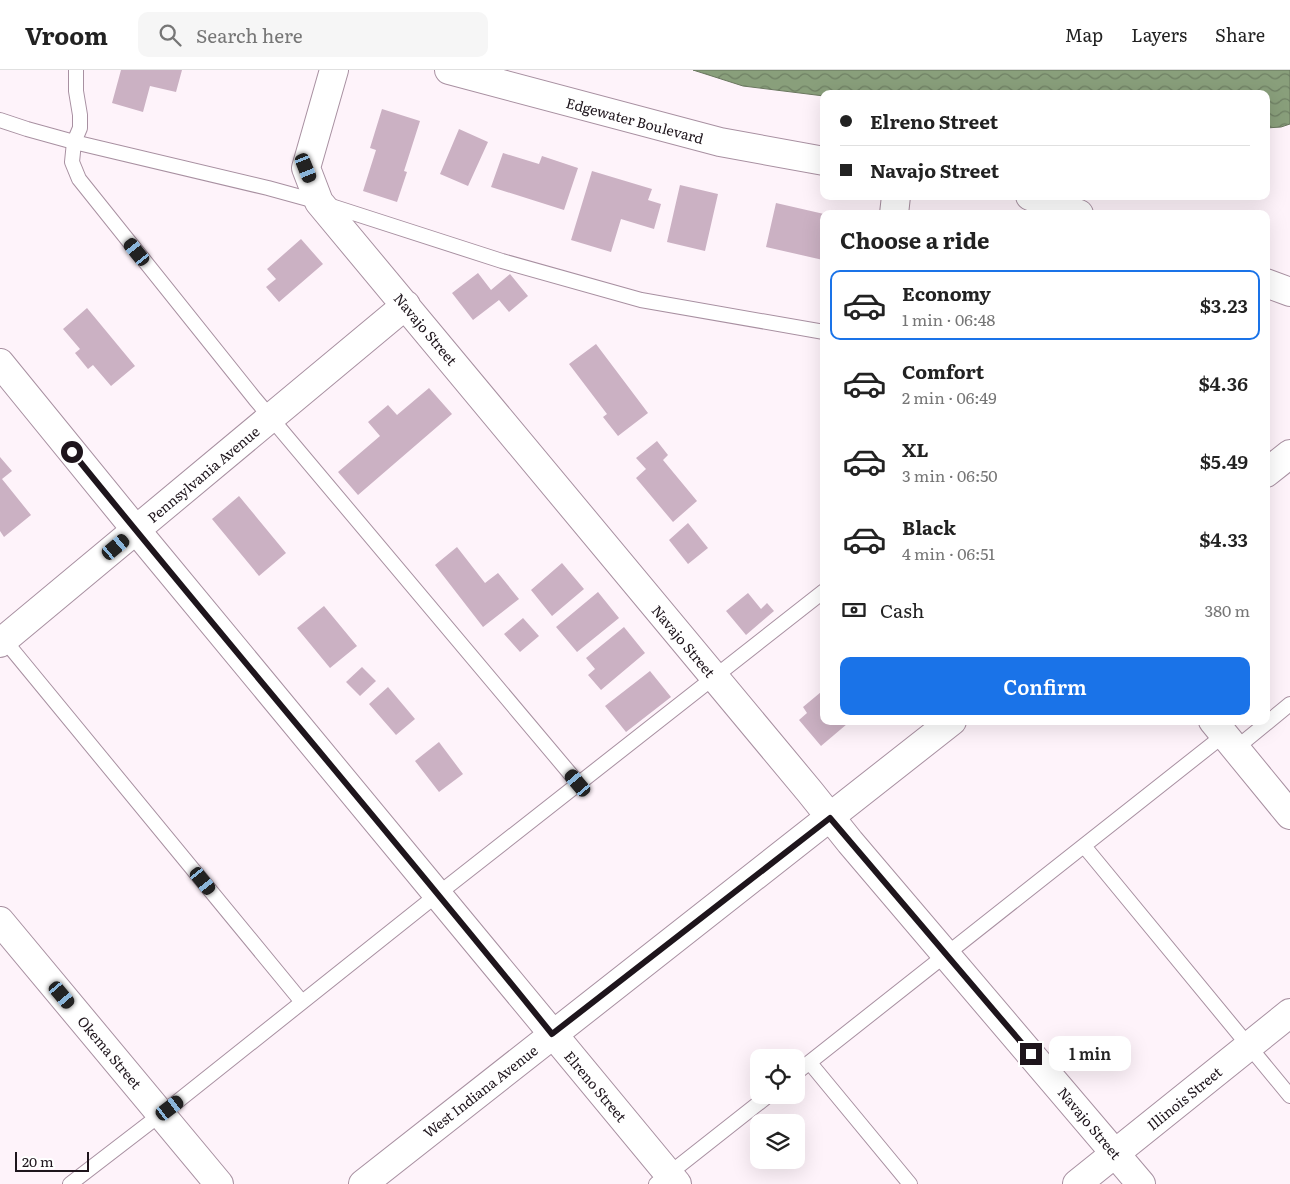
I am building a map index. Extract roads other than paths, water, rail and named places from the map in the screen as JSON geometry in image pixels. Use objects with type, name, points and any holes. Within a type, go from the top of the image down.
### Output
[{"type":"street","name":"Navajo Street","points":[[334,70],[306,168],[320,202],[830,818],[1141,1184]]},
{"type":"street","name":"Edgewater Boulevard","points":[[449,70],[720,142],[820,160]]},
{"type":"street","points":[[1041,200],[1068,210]]},
{"type":"street","points":[[1270,284],[1290,292]]},
{"type":"street","name":"Pennsylvania Avenue","points":[[1,639],[136,530],[406,305]]},
{"type":"street","name":"Elreno Street","points":[[0,363],[438,894],[552,1034],[667,1181]]},
{"type":"street","points":[[1270,470],[1290,454]]},
{"type":"street","name":"West Indiana Avenue","points":[[363,1184],[947,725]]},
{"type":"street","points":[[1224,735],[1290,815]]},
{"type":"street","name":"Okema Street","points":[[0,921],[219,1184]]},
{"type":"street","name":"Illinois Street","points":[[1078,1184],[1290,1014]]},
{"type":"lane","points":[[76,70],[80,128],[74,142],[72,162],[78,179],[270,418],[578,783]]},
{"type":"lane","points":[[0,120],[74,142],[320,202],[502,261],[640,300],[820,331]]},
{"type":"lane","points":[[70,1184],[820,594]]},
{"type":"lane","points":[[1,639],[302,1002]]},
{"type":"lane","points":[[1270,713],[1290,704]]},
{"type":"lane","points":[[805,1067],[1224,735],[1245,725]]},
{"type":"lane","points":[[1084,846],[1290,1096]]},
{"type":"lane","points":[[810,1063],[910,1184]]},
{"type":"lane","points":[[667,1181],[758,1104]]},
{"type":"water","points":[[693,70],[1290,70],[1290,124],[1270,128],[1270,90],[820,90],[820,96],[743,86]]}]
